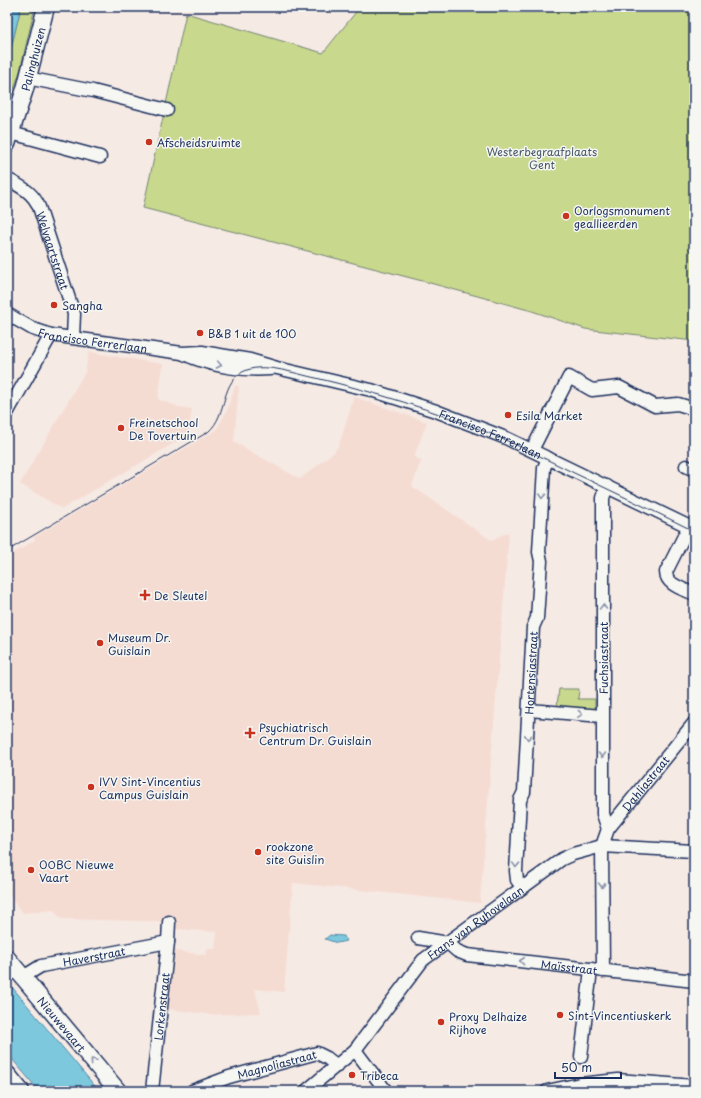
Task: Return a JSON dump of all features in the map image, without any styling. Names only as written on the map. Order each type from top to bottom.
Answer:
[{"type":"main road","name":"Palinghuizen","points":[[9,138],[46,7]]},
{"type":"main road","name":"Nieuwevaart","points":[[7,958],[118,1091]]},
{"type":"main road","points":[[7,1074],[21,1091]]},
{"type":"street","points":[[27,78],[93,91],[167,110]]},
{"type":"street","name":"Palinghuizen","points":[[9,138],[100,157]]},
{"type":"street","name":"Welvaartstraat","points":[[7,179],[29,192],[35,198],[39,207],[74,314],[73,337]]},
{"type":"street","name":"Francisco Ferrerlaan","points":[[7,314],[33,329],[51,335],[182,353],[202,352],[250,360],[403,400],[478,427],[532,450],[691,527]]},
{"type":"street","points":[[7,413],[51,335]]},
{"type":"street","points":[[532,450],[569,377],[592,390],[619,387],[655,406],[678,404],[694,409]]},
{"type":"street","name":"Hortensiastraat","points":[[522,887],[517,880],[516,871],[520,800],[524,792],[533,627],[537,618],[544,468],[548,458]]},
{"type":"street","name":"Fuchsiastraat","points":[[607,486],[603,498],[602,716],[603,814],[608,829]]},
{"type":"street","points":[[691,527],[666,572],[666,578],[669,582],[694,594]]},
{"type":"street","points":[[529,710],[602,716]]},
{"type":"street","name":"Dahliastraat","points":[[602,846],[608,829],[694,723]]},
{"type":"street","points":[[581,1057],[597,970],[602,846]]},
{"type":"street","name":"Frans van Ryhovelaan","points":[[306,1091],[355,1050],[423,960],[562,859],[573,854],[602,846],[694,851]]},
{"type":"street","name":"Lorkenstraat","points":[[152,1091],[169,922]]},
{"type":"street","points":[[418,938],[448,943]]},
{"type":"street","name":"Haverstraat","points":[[23,977],[41,966],[168,942]]},
{"type":"street","name":"Maïsstraat","points":[[448,943],[457,951],[467,955],[694,981]]},
{"type":"street","points":[[355,1050],[386,1091]]},
{"type":"street","name":"Magnoliastraat","points":[[192,1091],[229,1077],[317,1053],[327,1058],[337,1066]]},
{"type":"street","points":[[547,1091],[580,1084],[618,1080],[694,1086]]},
{"type":"shaded area","name":"Freinetschool De Tovertuin","points":[[89,352],[163,364],[158,399],[179,407],[192,409],[188,435],[62,509],[20,484],[85,372]]},
{"type":"shaded area","name":"Psychiatrisch Centrum Dr. Guislain","points":[[235,386],[239,386],[234,442],[300,479],[334,452],[339,445],[354,397],[427,422],[414,457],[421,461],[412,486],[491,540],[509,532],[480,903],[293,883],[284,992],[255,989],[261,1013],[207,1015],[168,1009],[175,951],[206,955],[207,949],[215,949],[217,932],[176,929],[175,922],[61,919],[54,910],[23,913],[7,893],[7,673],[13,660],[7,651],[7,557],[35,540],[34,537],[216,430],[226,413]]},
{"type":"green space","points":[[21,7],[35,7],[20,71],[7,111],[7,65]]},
{"type":"green space","name":"Westerbegraafplaats Gent","points":[[360,7],[694,7],[694,341],[585,329],[532,311],[430,283],[143,208],[186,13],[323,53]]},
{"type":"green space","points":[[559,689],[579,689],[578,699],[595,699],[595,709],[557,706]]},
{"type":"green space","points":[[614,1086],[665,1091],[579,1091]]},
{"type":"water","points":[[7,7],[21,7],[7,65]]},
{"type":"water","points":[[330,935],[344,936],[346,941],[337,943],[325,939]]},
{"type":"water","points":[[7,981],[99,1091],[39,1091],[7,1053]]},
{"type":"tram line","points":[[7,551],[208,432],[215,425],[232,381],[238,375],[255,368],[272,368],[338,383],[425,409],[521,447],[694,531]]},
{"type":"place","name":"Afscheidsruimte","points":[[149,142]]},
{"type":"place","name":"Oorlogsmonument geallieerden","points":[[566,216]]},
{"type":"place","name":"Sangha","points":[[54,305]]},
{"type":"place","name":"B&B 1 uit de 100","points":[[200,333]]},
{"type":"place","name":"Esila Market","points":[[508,415]]},
{"type":"place","name":"Freinetschool De Tovertuin","points":[[121,428]]},
{"type":"place","name":"De Sleutel","points":[[145,595]]},
{"type":"place","name":"Museum Dr. Guislain","points":[[100,643]]},
{"type":"place","name":"Psychiatrisch Centrum Dr. Guislain","points":[[250,733]]},
{"type":"place","name":"IVV Sint-Vincentius Campus Guislain","points":[[91,787]]},
{"type":"place","name":"rookzone site Guislin","points":[[258,852]]},
{"type":"place","name":"OOBC Nieuwe Vaart","points":[[31,870]]},
{"type":"place","name":"Sint-Vincentiuskerk","points":[[560,1015]]},
{"type":"place","name":"Proxy Delhaize Rijhove","points":[[441,1022]]},
{"type":"place","name":"Tribeca","points":[[352,1075]]}]
